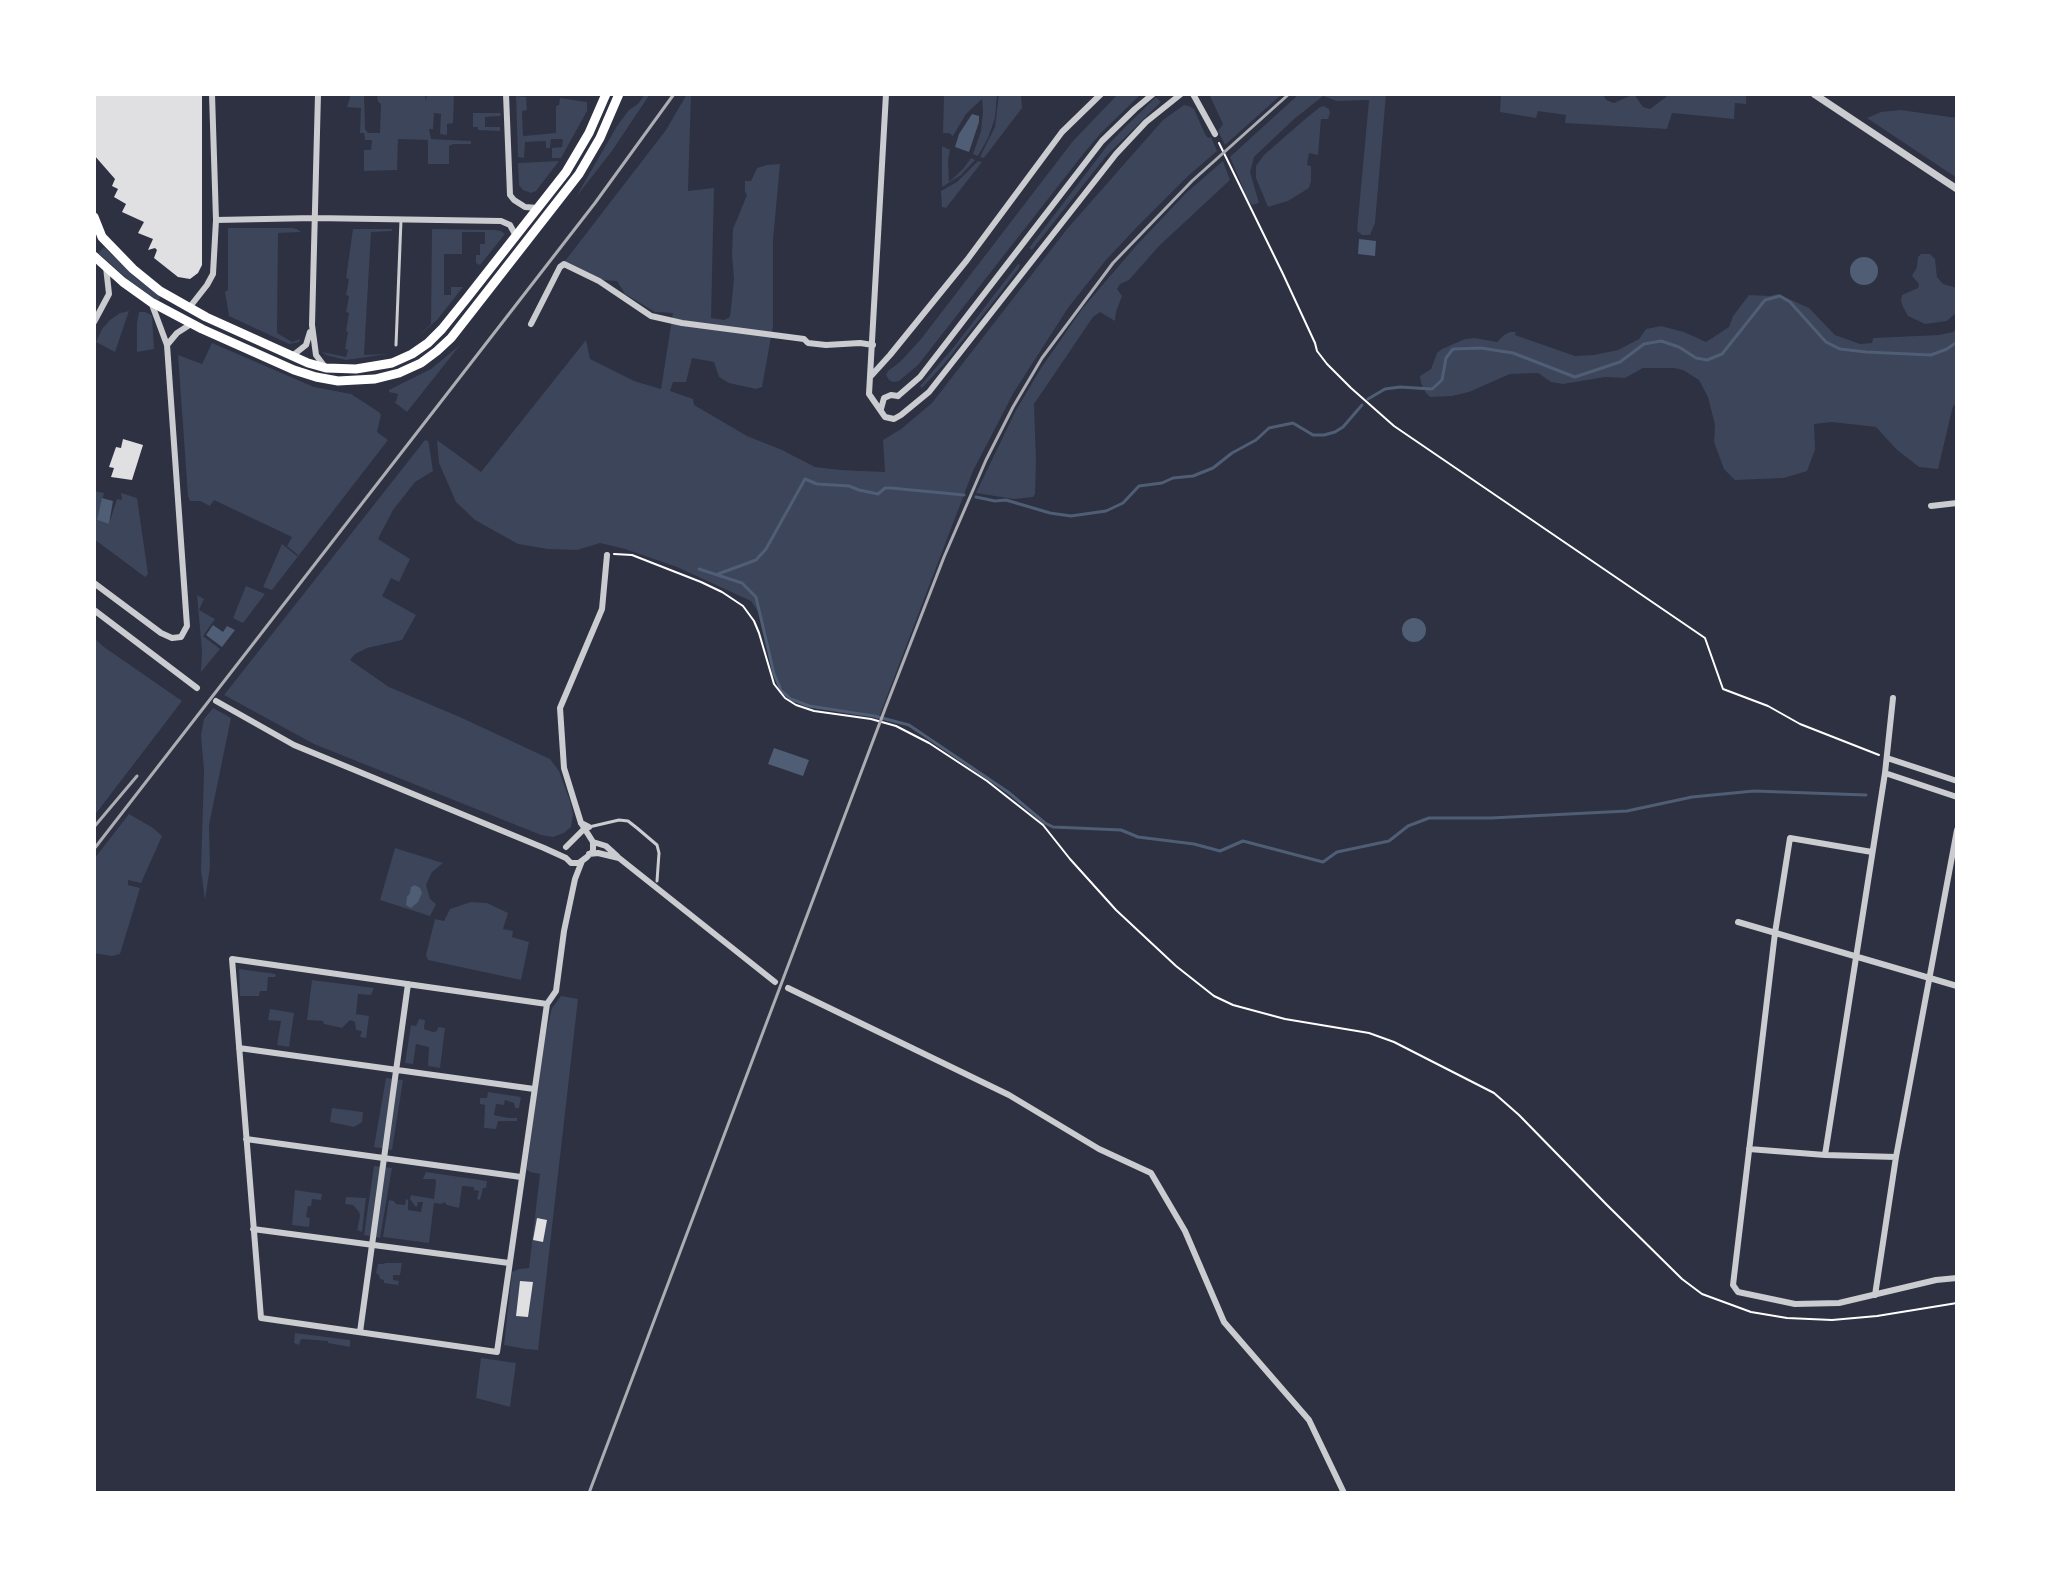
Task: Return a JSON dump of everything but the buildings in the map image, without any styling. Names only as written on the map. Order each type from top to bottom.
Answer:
[{"type":"main road","points":[[94,217],[102,237],[117,254],[160,291],[189,308],[292,356],[326,368],[356,369],[392,363],[412,354],[442,329],[516,236],[578,153],[606,94]]},
{"type":"main road","points":[[94,256],[151,302],[191,324],[294,370],[316,377],[356,381],[399,373],[421,363],[451,338],[579,174],[600,138],[619,94]]},
{"type":"street","points":[[189,308],[213,274],[216,220],[212,94]]},
{"type":"street","points":[[318,94],[312,325],[316,355],[326,368]]},
{"type":"street","points":[[506,94],[510,195],[525,207],[538,208]]},
{"type":"street","points":[[886,94],[869,394],[889,419],[898,418],[929,392],[1116,154],[1146,122],[1182,94]]},
{"type":"street","points":[[871,376],[967,260],[1062,132],[1101,94]]},
{"type":"street","points":[[881,409],[882,401],[887,396],[898,396],[920,377],[1102,141],[1153,94]]},
{"type":"street","points":[[1193,94],[1215,134]]},
{"type":"street","points":[[1814,94],[1957,189]]},
{"type":"street","points":[[216,220],[501,221],[510,225],[516,236]]},
{"type":"street","points":[[531,324],[564,264],[599,281],[651,316],[804,339],[808,343],[873,345]]},
{"type":"street","points":[[94,322],[109,294],[106,267]]},
{"type":"street","points":[[94,583],[161,633],[172,638],[181,637],[187,626],[167,345],[151,302]]},
{"type":"street","points":[[167,345],[177,333],[191,324]]},
{"type":"street","points":[[292,356],[306,345],[312,325]]},
{"type":"street","points":[[898,396],[904,403],[904,412]]},
{"type":"street","points":[[1931,506],[1957,503]]},
{"type":"street","points":[[547,1004],[232,959],[261,1318],[497,1352],[547,1004],[556,991],[575,879],[582,861],[593,851],[564,768],[560,708],[602,609],[607,555]]},
{"type":"street","points":[[94,610],[197,688]]},
{"type":"street","points":[[1825,1155],[1885,773],[1893,698]]},
{"type":"street","points":[[216,701],[294,745],[569,861],[582,861]]},
{"type":"street","points":[[1887,758],[1957,781]]},
{"type":"street","points":[[1885,773],[1957,797]]},
{"type":"street","points":[[1875,1295],[1896,1157],[1957,830]]},
{"type":"street","points":[[544,848],[566,847],[585,833]]},
{"type":"street","points":[[585,833],[653,881],[775,982]]},
{"type":"street","points":[[1872,852],[1790,838],[1775,933],[1733,1285],[1738,1292],[1795,1304],[1839,1303],[1957,1278]]},
{"type":"street","points":[[566,847],[564,853],[575,879]]},
{"type":"street","points":[[589,854],[619,858]]},
{"type":"street","points":[[1738,922],[1957,986]]},
{"type":"street","points":[[360,1332],[408,984]]},
{"type":"street","points":[[788,988],[1009,1095],[1099,1149],[1151,1173],[1185,1231],[1224,1322],[1309,1420],[1344,1493]]},
{"type":"street","points":[[239,1048],[534,1089]]},
{"type":"street","points":[[246,1139],[521,1177]]},
{"type":"street","points":[[1749,1149],[1896,1157]]},
{"type":"street","points":[[253,1229],[509,1263]]},
{"type":"lane","points":[[396,345],[401,220]]},
{"type":"lane","points":[[585,833],[619,820],[628,821],[657,845],[659,853],[653,881]]},
{"type":"path","points":[[1215,134],[1317,351],[1361,398],[1406,435],[1705,638],[1723,689],[1887,758]]},
{"type":"path","points":[[607,555],[632,555],[701,582],[743,606],[759,633],[774,684],[785,698],[796,705],[896,726],[929,743],[987,781],[1043,825],[1116,910],[1176,966],[1214,996],[1233,1005],[1285,1019],[1369,1033],[1394,1042],[1494,1093],[1682,1279],[1702,1294],[1751,1312],[1787,1318],[1832,1320],[1957,1303]]},
{"type":"shaded area","points":[[351,94],[364,94],[365,129],[368,133],[380,133],[381,104],[377,94],[422,94],[426,101],[427,94],[454,94],[453,123],[447,124],[447,135],[440,134],[441,114],[434,113],[433,129],[429,129],[431,139],[471,141],[471,144],[449,146],[449,164],[428,164],[428,140],[398,139],[397,170],[364,171],[364,150],[371,150],[372,140],[365,140],[364,133],[360,133],[361,108],[347,107]]},
{"type":"shaded area","points":[[645,94],[650,94],[576,197],[617,126]]},
{"type":"shaded area","points":[[687,94],[691,94],[688,191],[714,188],[711,318],[724,320],[730,317],[734,279],[733,229],[747,195],[745,181],[751,181],[757,168],[780,164],[773,240],[773,326],[762,387],[756,389],[729,383],[719,377],[714,362],[692,358],[686,382],[673,382],[670,391],[693,399],[694,405],[747,436],[815,467],[841,470],[885,472],[883,440],[932,403],[1067,229],[1163,120],[1184,105],[1189,106],[1194,109],[1217,151],[1188,176],[1106,260],[1068,308],[1014,392],[973,471],[879,717],[812,707],[786,693],[777,681],[759,613],[751,601],[677,567],[625,549],[600,543],[577,550],[518,544],[475,520],[456,502],[439,463],[437,440],[481,472],[586,340],[590,359],[634,381],[661,389],[673,313],[655,312],[625,294],[617,281],[603,280],[565,261],[666,130]]},
{"type":"shaded area","points":[[944,94],[997,94],[995,118],[978,156],[973,154],[981,131],[982,99],[966,114],[953,136],[943,133]]},
{"type":"shaded area","points":[[999,94],[1021,94],[1022,108],[984,158],[980,157],[995,127]]},
{"type":"shaded area","points":[[1118,94],[1141,94],[1084,153],[918,365],[899,381],[889,380],[886,375],[888,371],[921,339],[1073,141]]},
{"type":"shaded area","points":[[1209,94],[1282,94],[1225,145],[1218,131],[1223,124]]},
{"type":"shaded area","points":[[1299,94],[1386,94],[1375,223],[1370,235],[1357,231],[1369,100],[1337,101],[1323,96],[1293,120],[1254,157],[1250,172],[1259,203],[1252,205],[1248,200],[1230,157]]},
{"type":"shaded area","points":[[1501,94],[1603,94],[1606,100],[1614,103],[1634,94],[1643,107],[1650,109],[1670,94],[1746,94],[1746,104],[1735,103],[1734,119],[1672,113],[1667,129],[1565,123],[1566,115],[1538,111],[1536,118],[1500,112]]},
{"type":"shaded area","points":[[516,96],[526,97],[527,110],[522,111],[523,136],[556,133],[556,106],[560,98],[587,102],[587,111],[561,158],[552,158],[552,148],[562,147],[563,139],[551,139],[550,148],[546,148],[546,141],[525,142],[524,158],[518,157]]},
{"type":"shaded area","points":[[1156,97],[1161,102],[1107,155],[1032,250],[1029,248],[1107,146]]},
{"type":"shaded area","points":[[1324,106],[1330,113],[1328,119],[1321,119],[1318,155],[1309,153],[1309,188],[1288,201],[1268,207],[1256,178],[1256,166],[1264,155]]},
{"type":"shaded area","points":[[1901,110],[1957,118],[1957,178],[1867,118],[1881,112]]},
{"type":"shaded area","points":[[473,113],[501,113],[500,116],[485,117],[485,127],[500,127],[500,131],[473,127]]},
{"type":"shaded area","points":[[972,114],[979,116],[979,122],[969,152],[955,147]]},
{"type":"shaded area","points":[[942,146],[950,150],[949,182],[971,158],[975,160],[961,175],[942,187]]},
{"type":"shaded area","points":[[559,161],[536,191],[531,193],[519,185],[518,163]]},
{"type":"shaded area","points":[[978,161],[982,162],[946,208],[942,207],[941,191],[957,182]]},
{"type":"shaded area","points":[[1223,161],[1230,180],[1159,246],[1129,280],[1120,284],[1117,289],[1122,296],[1115,321],[1100,312],[1093,317],[1034,404],[1036,462],[1033,497],[1014,499],[976,493],[1015,412],[1082,309],[1186,193]]},
{"type":"shaded area","points":[[228,228],[292,228],[301,232],[278,233],[277,333],[292,342],[300,339],[299,342],[289,344],[229,316],[225,292],[228,290]]},
{"type":"shaded area","points":[[353,229],[392,229],[371,232],[364,355],[387,354],[346,360],[322,352],[346,357],[348,350],[345,349],[349,279],[346,278]]},
{"type":"shaded area","points":[[432,229],[494,230],[505,234],[480,265],[476,263],[476,255],[480,255],[480,244],[485,244],[485,232],[462,232],[462,254],[444,254],[444,295],[451,295],[451,287],[463,287],[437,320],[416,338],[431,324]]},
{"type":"shaded area","points":[[1359,239],[1376,241],[1375,256],[1358,254]]},
{"type":"shaded area","points":[[104,247],[161,297],[158,301],[98,253]]},
{"type":"shaded area","points":[[1921,254],[1930,254],[1935,259],[1937,277],[1943,284],[1957,288],[1957,312],[1947,321],[1925,324],[1908,316],[1903,307],[1902,295],[1918,288],[1919,284],[1912,276]]},
{"type":"shaded area","points":[[1864,257],[1874,261],[1878,271],[1874,281],[1864,285],[1854,281],[1850,271],[1854,261]]},
{"type":"shaded area","points":[[1018,264],[1019,268],[998,296],[922,388],[920,386]]},
{"type":"shaded area","points":[[1778,294],[1809,308],[1835,335],[1860,344],[1872,343],[1873,338],[1939,335],[1953,332],[1957,327],[1957,404],[1953,406],[1938,469],[1919,467],[1896,449],[1876,427],[1832,422],[1814,424],[1815,450],[1807,471],[1784,478],[1735,480],[1724,469],[1714,442],[1715,425],[1708,397],[1699,380],[1674,368],[1643,368],[1625,378],[1605,377],[1563,384],[1551,382],[1538,373],[1510,374],[1452,396],[1430,397],[1421,383],[1420,376],[1431,369],[1437,353],[1465,339],[1497,342],[1504,335],[1516,332],[1515,335],[1575,356],[1618,350],[1639,339],[1646,329],[1661,326],[1706,342],[1729,327],[1733,316],[1749,295]]},
{"type":"shaded area","points":[[129,311],[115,352],[96,342],[110,320]]},
{"type":"shaded area","points":[[139,312],[152,317],[154,349],[137,352],[137,323]]},
{"type":"shaded area","points":[[212,343],[314,387],[351,394],[379,412],[377,432],[388,440],[272,590],[263,587],[282,544],[298,555],[287,546],[292,537],[214,500],[210,506],[200,501],[190,501],[188,496],[178,355],[202,364]]},
{"type":"shaded area","points":[[460,345],[407,412],[393,401],[396,402],[398,394],[389,390],[431,369]]},
{"type":"shaded area","points":[[425,440],[428,441],[433,471],[415,482],[393,510],[378,539],[410,559],[399,582],[391,578],[382,596],[416,615],[402,640],[367,648],[350,660],[389,687],[550,759],[559,771],[573,814],[571,827],[553,837],[541,835],[314,744],[224,695]]},
{"type":"shaded area","points":[[94,491],[104,493],[97,520],[109,524],[117,499],[122,500],[121,493],[137,498],[148,574],[145,577],[94,539]]},
{"type":"shaded area","points":[[102,498],[113,501],[109,524],[97,520]]},
{"type":"shaded area","points":[[246,586],[265,594],[243,623],[233,618]]},
{"type":"shaded area","points":[[197,595],[204,599],[199,610],[215,619],[203,636],[220,649],[201,672],[202,650]]},
{"type":"shaded area","points":[[1414,618],[1423,621],[1426,630],[1423,639],[1414,642],[1405,639],[1402,630],[1405,621]]},
{"type":"shaded area","points":[[213,625],[223,632],[227,626],[235,630],[222,647],[206,635]]},
{"type":"shaded area","points":[[94,638],[182,701],[94,816]]},
{"type":"shaded area","points":[[213,708],[231,718],[209,825],[210,867],[205,900],[201,870],[204,771],[201,735],[204,719]]},
{"type":"shaded area","points":[[774,748],[809,760],[803,776],[768,764]]},
{"type":"shaded area","points":[[129,814],[162,836],[141,883],[128,880],[128,885],[140,888],[120,954],[94,953],[94,859]]},
{"type":"shaded area","points":[[395,848],[443,863],[432,872],[426,885],[430,899],[436,904],[430,916],[380,900]]},
{"type":"shaded area","points":[[415,885],[422,893],[411,908],[406,905],[407,897]]},
{"type":"shaded area","points":[[471,902],[487,903],[508,913],[503,929],[513,931],[512,937],[529,942],[521,980],[428,960],[426,955],[435,919],[444,921],[450,909]]},
{"type":"shaded area","points":[[239,969],[276,974],[275,977],[268,977],[267,991],[260,991],[259,996],[240,996]]},
{"type":"shaded area","points":[[312,980],[374,988],[371,995],[358,994],[356,1014],[369,1016],[366,1038],[360,1037],[362,1031],[356,1030],[355,1022],[350,1020],[342,1028],[324,1024],[323,1021],[307,1020]]},
{"type":"shaded area","points":[[561,996],[578,999],[538,1350],[504,1345],[512,1272],[529,1268],[540,1174],[530,1172],[527,1167],[543,1044],[552,1008]]},
{"type":"shaded area","points":[[270,1009],[294,1013],[289,1047],[277,1045],[281,1021],[268,1020]]},
{"type":"shaded area","points":[[419,1019],[425,1020],[424,1029],[433,1032],[438,1027],[445,1028],[440,1068],[428,1066],[429,1047],[416,1044],[413,1064],[405,1063],[411,1025],[416,1026]]},
{"type":"shaded area","points":[[386,1078],[403,1080],[392,1150],[374,1147]]},
{"type":"shaded area","points":[[488,1092],[521,1097],[519,1108],[505,1100],[504,1105],[496,1104],[494,1115],[517,1118],[517,1121],[498,1121],[496,1129],[484,1128],[485,1105],[480,1104],[480,1098],[487,1098]]},
{"type":"shaded area","points":[[332,1108],[363,1112],[362,1122],[354,1127],[330,1122]]},
{"type":"shaded area","points":[[374,1166],[392,1168],[380,1238],[364,1235]]},
{"type":"shaded area","points":[[426,1172],[487,1181],[486,1188],[483,1188],[480,1200],[477,1199],[479,1191],[474,1187],[462,1186],[459,1208],[444,1202],[434,1203],[429,1243],[383,1237],[389,1200],[405,1205],[406,1199],[408,1210],[421,1212],[423,1202],[415,1206],[411,1195],[434,1199],[436,1182],[435,1179],[423,1179]]},
{"type":"shaded area","points":[[295,1190],[322,1194],[321,1200],[312,1199],[311,1206],[308,1206],[306,1217],[310,1218],[309,1227],[292,1225]]},
{"type":"shaded area","points":[[346,1197],[366,1198],[362,1232],[357,1230],[359,1212],[353,1205],[345,1204]]},
{"type":"shaded area","points":[[402,1263],[400,1275],[393,1275],[393,1280],[399,1281],[398,1285],[384,1283],[376,1273],[378,1264]]},
{"type":"shaded area","points":[[295,1333],[350,1340],[350,1347],[301,1339],[299,1345],[294,1343]]},
{"type":"shaded area","points":[[481,1358],[516,1363],[510,1407],[476,1398]]},
{"type":"waterway","points":[[1368,399],[1385,389],[1432,389],[1442,380],[1446,358],[1453,349],[1481,348],[1513,353],[1575,377],[1620,362],[1644,344],[1661,341],[1707,360],[1722,354],[1765,300],[1780,296],[1790,302],[1826,342],[1840,349],[1931,355],[1957,342]]},
{"type":"waterway","points":[[976,497],[1006,500],[1071,516],[1106,511],[1123,503],[1139,486],[1193,476],[1213,468],[1269,428],[1293,423],[1313,435],[1335,432],[1362,405]]},
{"type":"waterway","points":[[718,574],[756,560],[766,549],[805,479],[817,484],[849,486],[878,494],[885,488],[891,488],[964,495]]},
{"type":"waterway","points":[[699,569],[742,583],[756,597],[774,674],[781,690],[791,699],[809,706],[909,725],[1008,792],[1053,827],[1121,830],[1138,837],[1194,844],[1220,851],[1243,841],[1323,862],[1337,852],[1389,841],[1408,826],[1429,818],[1627,811],[1692,797],[1754,791],[1866,795]]},
{"type":"railway","points":[[94,849],[595,203],[674,94]]},
{"type":"railway","points":[[589,1493],[885,709],[944,557],[986,460],[1042,358],[1113,263],[1192,181],[1289,94]]},
{"type":"railway","points":[[94,827],[137,776]]}]
